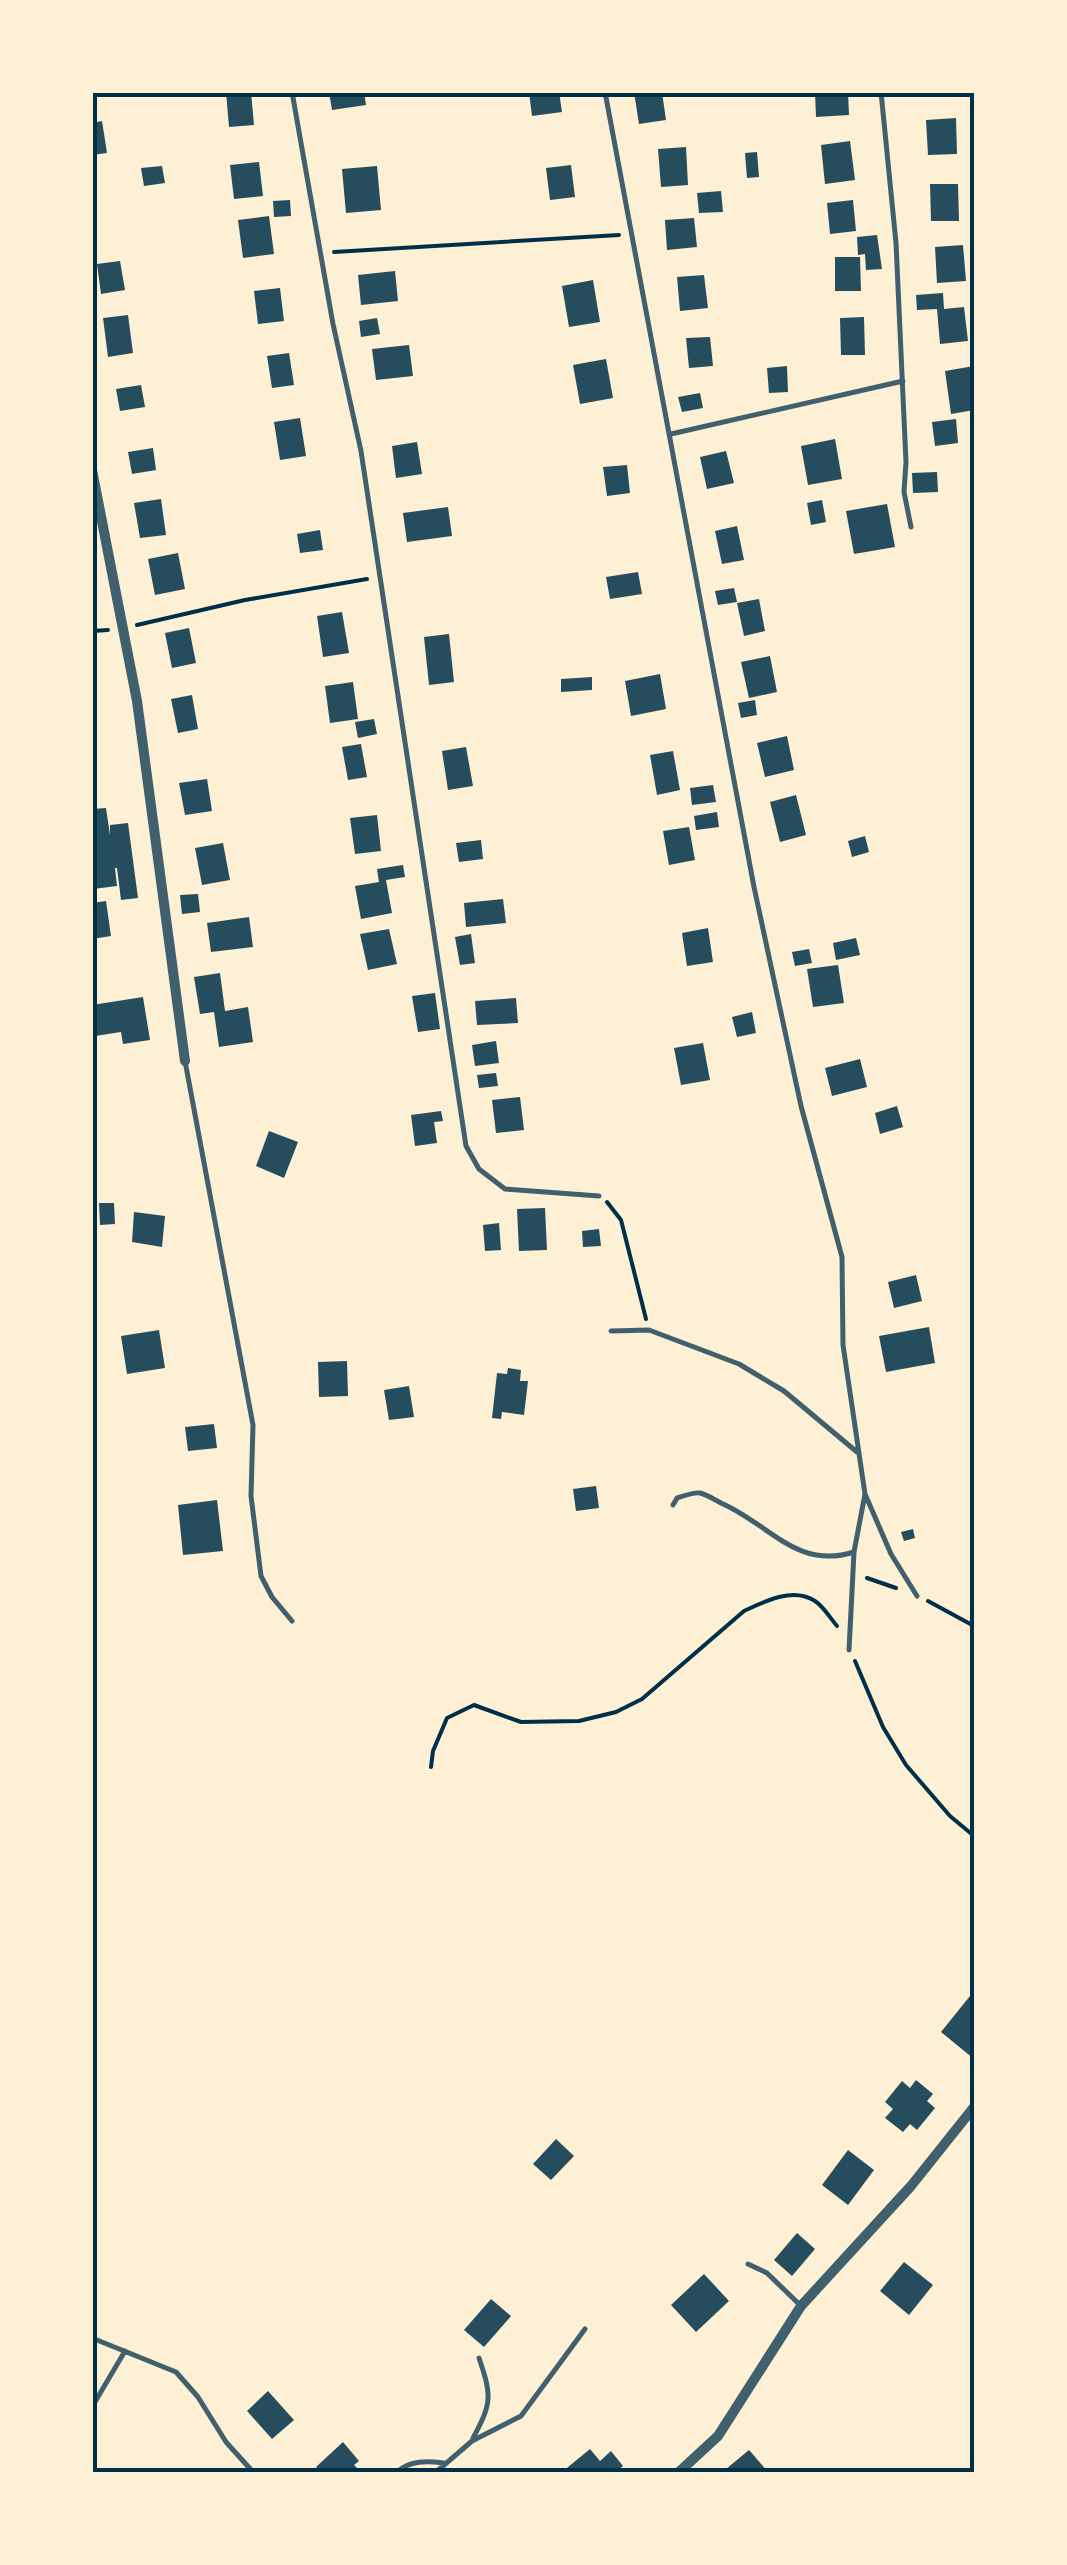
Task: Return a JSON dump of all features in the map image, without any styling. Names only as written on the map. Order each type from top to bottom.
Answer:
[{"type":"street","points":[[92,470],[139,720],[185,1061]]},
{"type":"street","points":[[679,2472],[718,2436],[802,2306],[911,2186],[974,2107]]},
{"type":"lane","points":[[292,92],[361,451],[466,1146],[479,1169],[504,1189],[600,1196]]},
{"type":"lane","points":[[605,92],[754,888],[801,1106],[842,1257],[843,1345],[865,1494],[891,1554],[916,1596]]},
{"type":"lane","points":[[882,92],[896,242],[904,492],[910,527]]},
{"type":"lane","points":[[670,434],[903,381]]},
{"type":"lane","points":[[185,1061],[253,1426],[251,1496],[261,1576],[292,1621]]},
{"type":"lane","points":[[610,1331],[649,1330],[739,1364],[784,1392],[857,1452]]},
{"type":"lane","points":[[673,1505],[677,1498],[700,1493],[740,1511],[794,1548],[818,1558],[854,1552]]},
{"type":"lane","points":[[850,1650],[854,1552],[865,1494]]},
{"type":"lane","points":[[748,2264],[767,2274],[802,2306]]},
{"type":"lane","points":[[436,2472],[472,2441],[521,2416],[585,2329]]},
{"type":"lane","points":[[92,2338],[176,2372],[198,2397],[226,2442],[253,2472]]},
{"type":"lane","points":[[92,2407],[125,2351]]},
{"type":"lane","points":[[472,2441],[488,2410],[490,2390],[479,2358]]},
{"type":"lane","points":[[397,2472],[403,2466],[424,2460],[444,2463]]},
{"type":"path","points":[[320,252],[632,234]]},
{"type":"path","points":[[92,631],[380,578]]},
{"type":"path","points":[[600,1196],[622,1220],[649,1330]]},
{"type":"path","points":[[431,1767],[433,1751],[447,1718],[474,1706],[522,1722],[580,1720],[616,1712],[642,1700],[744,1611],[788,1594],[814,1600],[837,1626],[883,1727],[906,1765],[950,1816],[974,1836]]},
{"type":"building","points":[[226,92],[251,92],[254,125],[229,127]]},
{"type":"building","points":[[329,92],[364,92],[366,105],[332,110]]},
{"type":"building","points":[[529,92],[559,92],[562,112],[532,116]]},
{"type":"building","points":[[634,92],[662,92],[666,120],[639,124]]},
{"type":"building","points":[[815,92],[848,92],[849,115],[816,117]]},
{"type":"building","points":[[956,118],[957,154],[928,155],[926,120]]},
{"type":"building","points":[[102,121],[107,153],[92,155],[92,123]]},
{"type":"building","points":[[850,141],[855,180],[825,184],[821,145]]},
{"type":"building","points":[[686,147],[688,185],[661,187],[658,149]]},
{"type":"building","points":[[757,152],[759,177],[747,178],[745,153]]},
{"type":"building","points":[[259,162],[263,196],[234,199],[230,165]]},
{"type":"building","points":[[571,165],[575,197],[550,200],[546,168]]},
{"type":"building","points":[[162,166],[165,183],[144,186],[141,168]]},
{"type":"building","points":[[377,166],[381,210],[346,213],[342,169]]},
{"type":"building","points":[[930,184],[958,184],[959,221],[931,221]]},
{"type":"building","points":[[721,191],[723,212],[699,213],[697,193]]},
{"type":"building","points":[[290,200],[291,216],[274,217],[273,201]]},
{"type":"building","points":[[853,200],[856,231],[830,234],[827,203]]},
{"type":"building","points":[[269,216],[274,254],[243,258],[238,220]]},
{"type":"building","points":[[694,218],[697,247],[667,250],[665,220]]},
{"type":"building","points":[[877,235],[882,269],[866,270],[865,254],[858,255],[857,237]]},
{"type":"building","points":[[963,245],[966,281],[937,283],[935,247]]},
{"type":"building","points":[[835,257],[860,257],[861,291],[835,291]]},
{"type":"building","points":[[120,261],[125,290],[101,294],[97,264]]},
{"type":"building","points":[[395,271],[398,301],[361,305],[358,275]]},
{"type":"building","points":[[704,275],[708,308],[680,311],[677,277]]},
{"type":"building","points":[[593,280],[600,322],[569,327],[562,286]]},
{"type":"building","points":[[280,288],[284,321],[258,324],[254,291]]},
{"type":"building","points":[[943,293],[944,309],[964,307],[968,341],[940,344],[937,309],[917,310],[916,295]]},
{"type":"building","points":[[128,315],[133,353],[108,357],[103,318]]},
{"type":"building","points":[[864,317],[865,355],[841,355],[840,318]]},
{"type":"building","points":[[377,318],[380,334],[361,337],[359,321]]},
{"type":"building","points":[[710,337],[713,366],[689,368],[686,338]]},
{"type":"building","points":[[409,345],[413,376],[376,380],[372,349]]},
{"type":"building","points":[[289,353],[294,385],[272,388],[267,356]]},
{"type":"building","points":[[606,359],[613,398],[580,404],[573,365]]},
{"type":"building","points":[[787,366],[788,392],[769,393],[767,368]]},
{"type":"building","points":[[974,366],[974,410],[951,414],[945,371]]},
{"type":"building","points":[[141,385],[145,407],[120,411],[116,389]]},
{"type":"building","points":[[700,393],[703,408],[682,412],[678,397]]},
{"type":"building","points":[[300,418],[306,456],[280,460],[274,422]]},
{"type":"building","points":[[956,419],[958,443],[935,446],[932,422]]},
{"type":"building","points":[[835,439],[842,479],[808,485],[801,446]]},
{"type":"building","points":[[417,442],[422,474],[396,478],[392,446]]},
{"type":"building","points":[[153,448],[156,470],[132,474],[128,452]]},
{"type":"building","points":[[726,451],[734,483],[707,489],[700,457]]},
{"type":"building","points":[[627,465],[630,493],[607,496],[603,467]]},
{"type":"building","points":[[937,472],[938,492],[913,493],[912,473]]},
{"type":"building","points":[[161,499],[166,535],[140,538],[134,503]]},
{"type":"building","points":[[822,500],[826,522],[811,525],[807,503]]},
{"type":"building","points":[[887,504],[895,547],[854,554],[846,511]]},
{"type":"building","points":[[448,507],[452,536],[407,542],[403,513]]},
{"type":"building","points":[[737,526],[744,560],[722,564],[715,531]]},
{"type":"building","points":[[320,530],[323,550],[300,553],[297,534]]},
{"type":"building","points":[[178,553],[185,589],[155,595],[148,559]]},
{"type":"building","points":[[638,572],[642,594],[610,599],[606,577]]},
{"type":"building","points":[[734,588],[737,602],[718,605],[715,591]]},
{"type":"building","points":[[759,599],[765,631],[744,636],[737,603]]},
{"type":"building","points":[[342,612],[349,653],[323,657],[317,616]]},
{"type":"building","points":[[189,628],[196,663],[172,668],[165,633]]},
{"type":"building","points":[[449,634],[454,682],[429,685],[424,637]]},
{"type":"building","points":[[770,656],[777,692],[749,698],[741,662]]},
{"type":"building","points":[[660,674],[666,709],[631,716],[625,681]]},
{"type":"building","points":[[592,677],[592,690],[561,692],[561,679]]},
{"type":"building","points":[[353,682],[358,719],[330,723],[325,686]]},
{"type":"building","points":[[192,695],[198,729],[178,733],[171,699]]},
{"type":"building","points":[[755,700],[757,715],[741,718],[738,703]]},
{"type":"building","points":[[374,719],[377,734],[358,738],[355,722]]},
{"type":"building","points":[[787,736],[794,770],[765,777],[757,743]]},
{"type":"building","points":[[361,744],[367,777],[348,780],[342,747]]},
{"type":"building","points":[[466,747],[473,786],[448,790],[442,751]]},
{"type":"building","points":[[673,751],[680,790],[657,795],[650,755]]},
{"type":"building","points":[[207,779],[212,811],[185,815],[179,783]]},
{"type":"building","points":[[713,785],[716,802],[692,805],[690,788]]},
{"type":"building","points":[[796,795],[806,835],[780,842],[770,802]]},
{"type":"building","points":[[106,808],[110,835],[110,825],[128,823],[138,898],[121,900],[117,868],[117,886],[93,889],[92,809]]},
{"type":"building","points":[[717,812],[719,827],[696,830],[694,816]]},
{"type":"building","points":[[377,815],[381,851],[355,854],[350,818]]},
{"type":"building","points":[[689,827],[695,860],[669,865],[663,831]]},
{"type":"building","points":[[865,836],[869,852],[852,857],[848,841]]},
{"type":"building","points":[[481,840],[483,859],[459,862],[456,843]]},
{"type":"building","points":[[223,843],[230,880],[202,885],[195,848]]},
{"type":"building","points":[[403,865],[405,877],[386,880],[392,913],[361,919],[355,886],[379,882],[377,869]]},
{"type":"building","points":[[198,894],[200,912],[182,914],[180,895]]},
{"type":"building","points":[[503,899],[506,923],[466,927],[464,903]]},
{"type":"building","points":[[106,901],[111,936],[92,939],[92,903]]},
{"type":"building","points":[[249,917],[253,947],[211,952],[207,923]]},
{"type":"building","points":[[708,928],[713,962],[687,966],[682,933]]},
{"type":"building","points":[[389,929],[397,964],[368,970],[360,934]]},
{"type":"building","points":[[471,934],[475,963],[460,965],[455,937]]},
{"type":"building","points":[[856,938],[860,955],[836,960],[833,943]]},
{"type":"building","points":[[809,949],[812,963],[795,966],[792,952]]},
{"type":"building","points":[[838,965],[844,1003],[813,1007],[807,969]]},
{"type":"building","points":[[220,973],[225,1011],[248,1007],[253,1042],[219,1047],[214,1012],[200,1014],[194,977]]},
{"type":"building","points":[[435,993],[440,1029],[418,1032],[412,996]]},
{"type":"building","points":[[143,997],[150,1040],[123,1044],[121,1032],[95,1036],[92,1005]]},
{"type":"building","points":[[516,998],[518,1023],[477,1025],[475,1001]]},
{"type":"building","points":[[752,1012],[756,1033],[737,1037],[732,1017]]},
{"type":"building","points":[[496,1041],[499,1063],[475,1066],[472,1045]]},
{"type":"building","points":[[703,1043],[710,1080],[681,1085],[674,1048]]},
{"type":"building","points":[[860,1059],[867,1087],[832,1096],[825,1068]]},
{"type":"building","points":[[496,1073],[498,1086],[479,1088],[477,1075]]},
{"type":"building","points":[[520,1097],[524,1130],[496,1133],[492,1100]]},
{"type":"building","points":[[897,1106],[903,1127],[880,1134],[875,1113]]},
{"type":"building","points":[[441,1111],[443,1121],[434,1122],[437,1143],[415,1146],[411,1115]]},
{"type":"building","points":[[269,1131],[298,1142],[284,1178],[256,1166]]},
{"type":"building","points":[[99,1203],[114,1203],[115,1224],[100,1225]]},
{"type":"building","points":[[545,1208],[547,1250],[519,1251],[517,1209]]},
{"type":"building","points":[[134,1212],[165,1216],[162,1247],[132,1242]]},
{"type":"building","points":[[499,1223],[501,1250],[485,1251],[483,1225]]},
{"type":"building","points":[[599,1229],[601,1246],[583,1247],[582,1231]]},
{"type":"building","points":[[916,1275],[922,1301],[894,1308],[888,1282]]},
{"type":"building","points":[[929,1327],[935,1363],[886,1372],[879,1336]]},
{"type":"building","points":[[159,1330],[165,1368],[127,1374],[121,1336]]},
{"type":"building","points":[[347,1361],[348,1396],[319,1397],[318,1362]]},
{"type":"building","points":[[508,1368],[521,1370],[520,1381],[528,1381],[524,1415],[502,1412],[501,1419],[492,1418],[497,1373],[507,1374]]},
{"type":"building","points":[[409,1386],[414,1417],[389,1420],[384,1390]]},
{"type":"building","points":[[214,1424],[217,1448],[188,1451],[185,1427]]},
{"type":"building","points":[[596,1486],[599,1508],[576,1511],[573,1489]]},
{"type":"building","points":[[217,1500],[223,1551],[183,1555],[178,1505]]},
{"type":"building","points":[[913,1529],[915,1538],[904,1541],[901,1532]]},
{"type":"building","points":[[974,1991],[974,2059],[941,2032]]},
{"type":"building","points":[[916,2080],[933,2094],[927,2101],[935,2108],[917,2130],[910,2124],[903,2132],[885,2118],[893,2109],[885,2102],[902,2081],[910,2088]]},
{"type":"building","points":[[556,2139],[574,2156],[551,2180],[533,2164]]},
{"type":"building","points":[[848,2150],[874,2170],[848,2205],[822,2185]]},
{"type":"building","points":[[797,2233],[815,2249],[792,2276],[774,2260]]},
{"type":"building","points":[[904,2262],[933,2285],[909,2315],[880,2291]]},
{"type":"building","points":[[704,2274],[729,2301],[696,2332],[671,2305]]},
{"type":"building","points":[[491,2299],[511,2316],[484,2347],[464,2330]]},
{"type":"building","points":[[268,2391],[294,2420],[272,2439],[247,2411]]},
{"type":"building","points":[[343,2442],[359,2461],[354,2465],[361,2472],[321,2472],[316,2467]]},
{"type":"building","points":[[590,2449],[600,2461],[611,2451],[623,2466],[616,2472],[562,2472]]},
{"type":"building","points":[[749,2450],[768,2472],[726,2469]]}]
